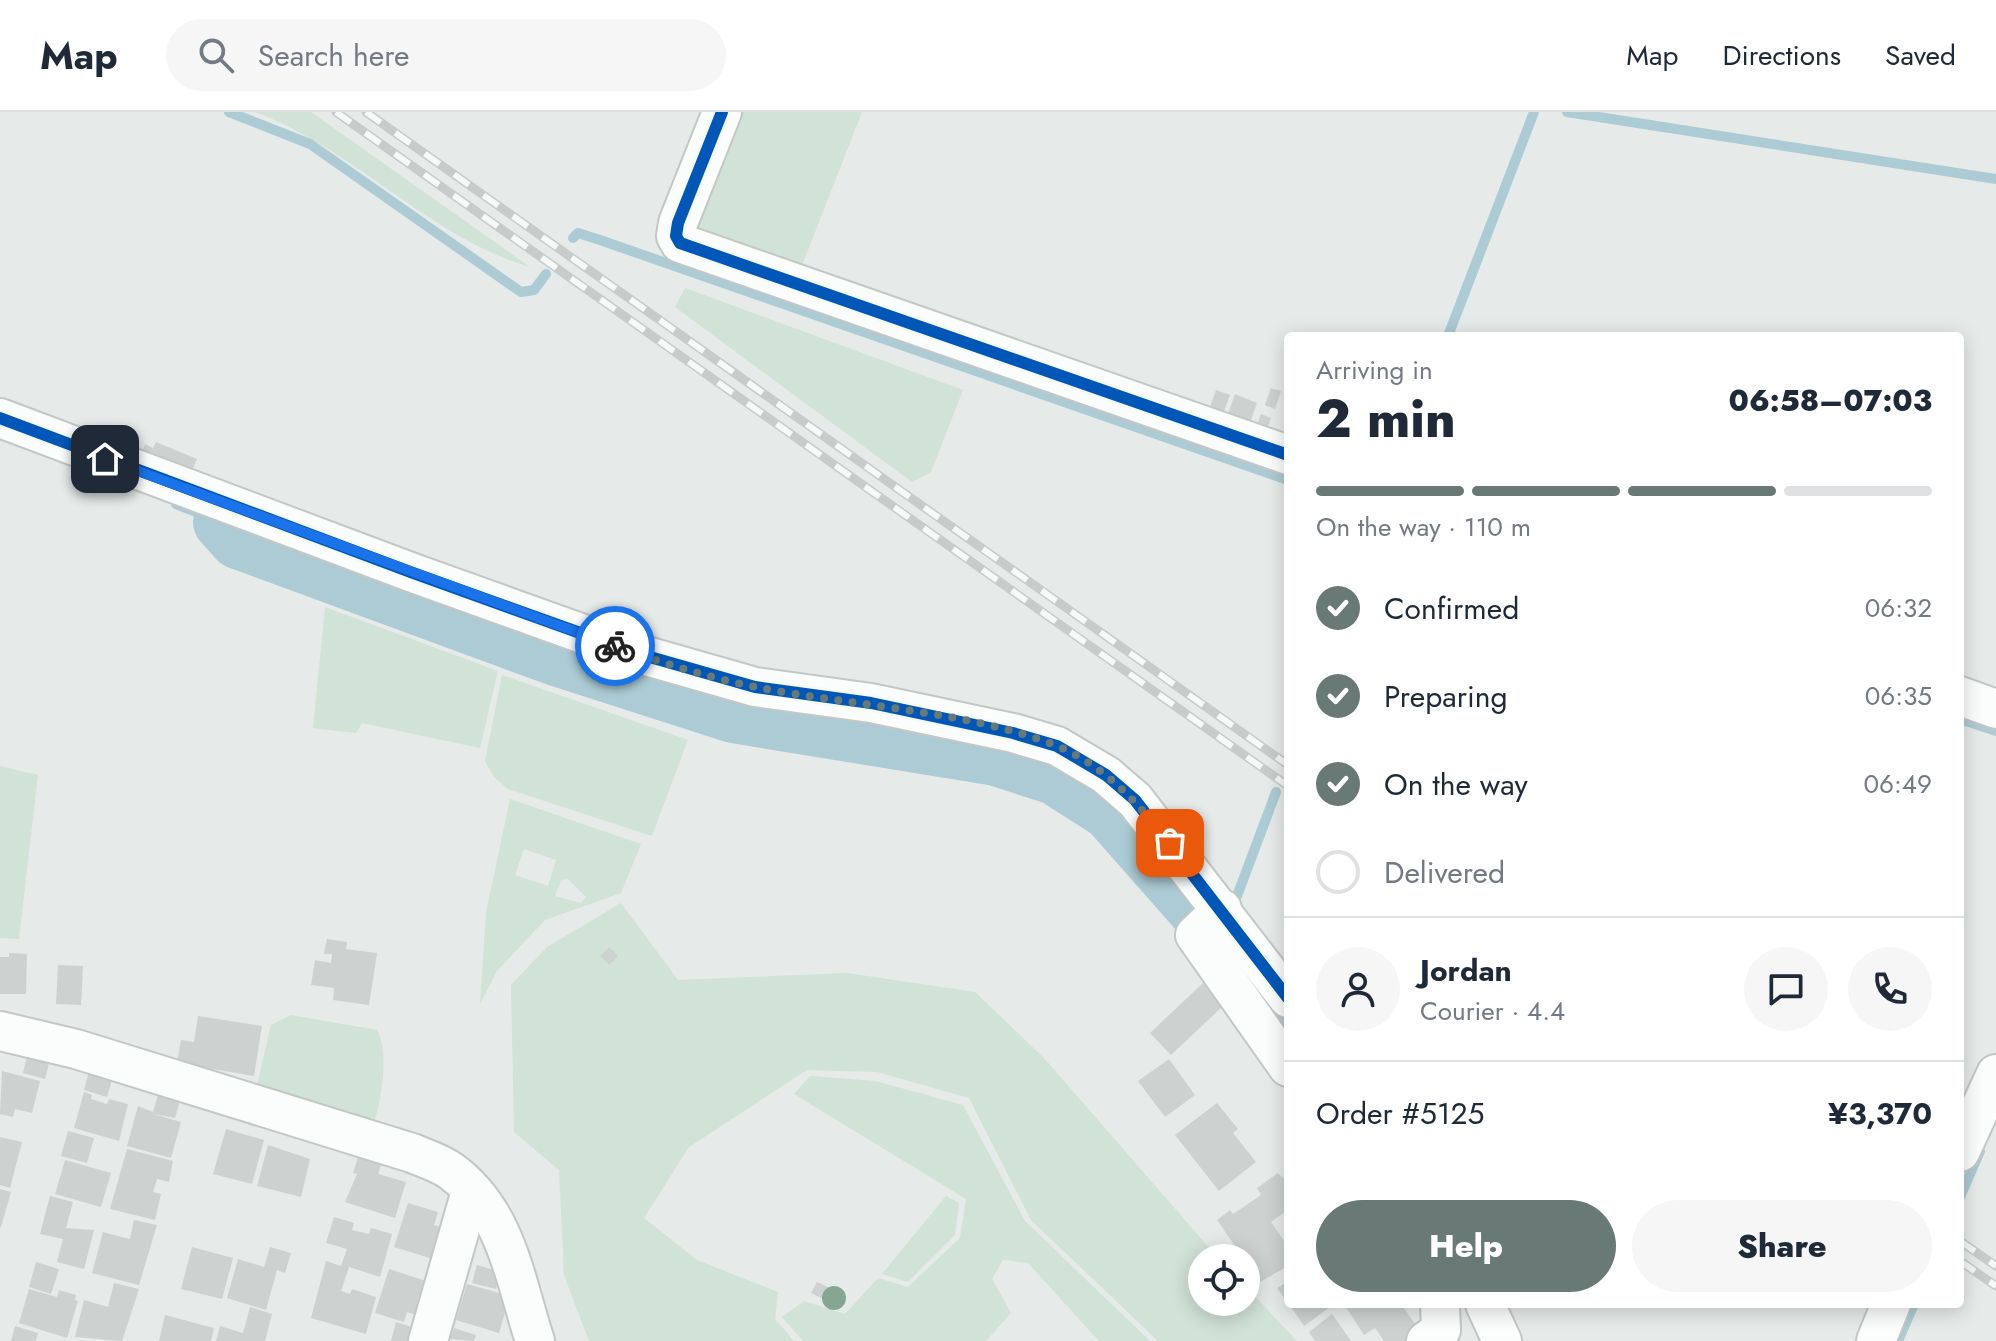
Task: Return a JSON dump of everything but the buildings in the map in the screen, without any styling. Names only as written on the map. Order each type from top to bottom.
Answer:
[{"type":"street","points":[[722,112],[678,223],[676,236],[680,243],[1284,454]]},
{"type":"street","points":[[0,418],[314,537],[636,653],[755,687],[871,703],[1013,733],[1057,746],[1106,775],[1135,800],[1211,918],[1284,994]]},
{"type":"street","points":[[1964,697],[1996,709]]},
{"type":"street","points":[[1211,918],[1195,935],[1284,1061]]},
{"type":"street","points":[[0,1031],[76,1049],[412,1153],[451,1170],[490,1213],[514,1262],[535,1341]]},
{"type":"street","points":[[1964,1143],[1996,1074]]},
{"type":"street","points":[[428,1341],[471,1191]]},
{"type":"street","points":[[1426,1341],[1441,1330],[1440,1308]]},
{"type":"street","points":[[1487,1308],[1502,1341]]},
{"type":"street","points":[[1876,1341],[1889,1308]]},
{"type":"green space","points":[[255,112],[311,112],[530,267],[494,254],[459,236],[326,147]]},
{"type":"green space","points":[[733,112],[862,112],[801,268],[692,234]]},
{"type":"green space","points":[[685,288],[963,390],[931,472],[912,482],[675,307]]},
{"type":"green space","points":[[325,607],[498,671],[480,748],[362,723],[356,733],[313,728]]},
{"type":"green space","points":[[502,675],[688,740],[652,836],[508,789],[494,777],[485,761]]},
{"type":"green space","points":[[0,766],[38,775],[19,939],[0,938]]},
{"type":"green space","points":[[510,799],[641,844],[621,893],[545,920],[497,971],[480,1004],[486,913]],"holes":[[[524,849],[556,860],[548,886],[515,875]],[[568,879],[586,897],[581,903],[555,896],[561,880]]]},
{"type":"green space","points":[[621,903],[678,980],[847,973],[975,992],[1044,1058],[1206,1244],[1188,1244],[1188,1316],[1260,1316],[1260,1302],[1297,1341],[1158,1341],[1031,1220],[969,1098],[877,1072],[807,1070],[689,1147],[644,1218],[697,1260],[778,1292],[775,1319],[794,1341],[589,1341],[564,1275],[559,1170],[514,1132],[511,985],[547,947]]},
{"type":"green space","points":[[291,1015],[377,1030],[384,1065],[372,1128],[256,1090],[271,1025]]},
{"type":"green space","points":[[810,1076],[875,1081],[963,1105],[1025,1221],[1150,1341],[1099,1341],[1028,1263],[1003,1260],[992,1279],[1011,1313],[986,1341],[803,1341],[782,1317],[804,1301],[845,1314],[878,1278],[908,1287],[960,1238],[966,1199],[794,1094]]},
{"type":"green space","points":[[946,1196],[959,1203],[955,1235],[908,1282],[882,1274]]},
{"type":"waterway","points":[[229,112],[310,144],[521,292],[534,290],[546,274]]},
{"type":"waterway","points":[[1450,332],[1534,112]]},
{"type":"waterway","points":[[1567,112],[1996,179]]},
{"type":"waterway","points":[[573,238],[578,233],[600,240],[1284,479]]},
{"type":"waterway","points":[[176,504],[222,522]]},
{"type":"waterway","points":[[222,522],[238,540],[559,658],[733,714],[996,757],[1055,776],[1110,811],[1198,911]]},
{"type":"waterway","points":[[1964,720],[1996,731]]},
{"type":"waterway","points":[[1237,896],[1276,792]]},
{"type":"waterway","points":[[1268,1001],[1284,1023]]},
{"type":"waterway","points":[[1964,1188],[1980,1151]]},
{"type":"waterway","points":[[1898,1341],[1912,1308]]},
{"type":"railway","points":[[336,112],[1284,783]]},
{"type":"railway","points":[[366,112],[1284,762]]},
{"type":"railway","points":[[1964,1244],[1996,1266]]},
{"type":"railway","points":[[1964,1264],[1996,1286]]},
{"type":"cycle path","points":[[722,112],[678,223],[676,236],[680,243],[1284,454]]},
{"type":"cycle path","points":[[0,418],[636,653],[755,687],[871,703],[1013,733],[1057,746],[1106,775],[1135,800],[1284,993]]},
{"type":"way so far","points":[[615,646],[755,687],[871,703],[1013,733],[1057,746],[1106,775],[1135,800],[1170,843]]},
{"type":"route","points":[[105,459],[615,646]]}]
